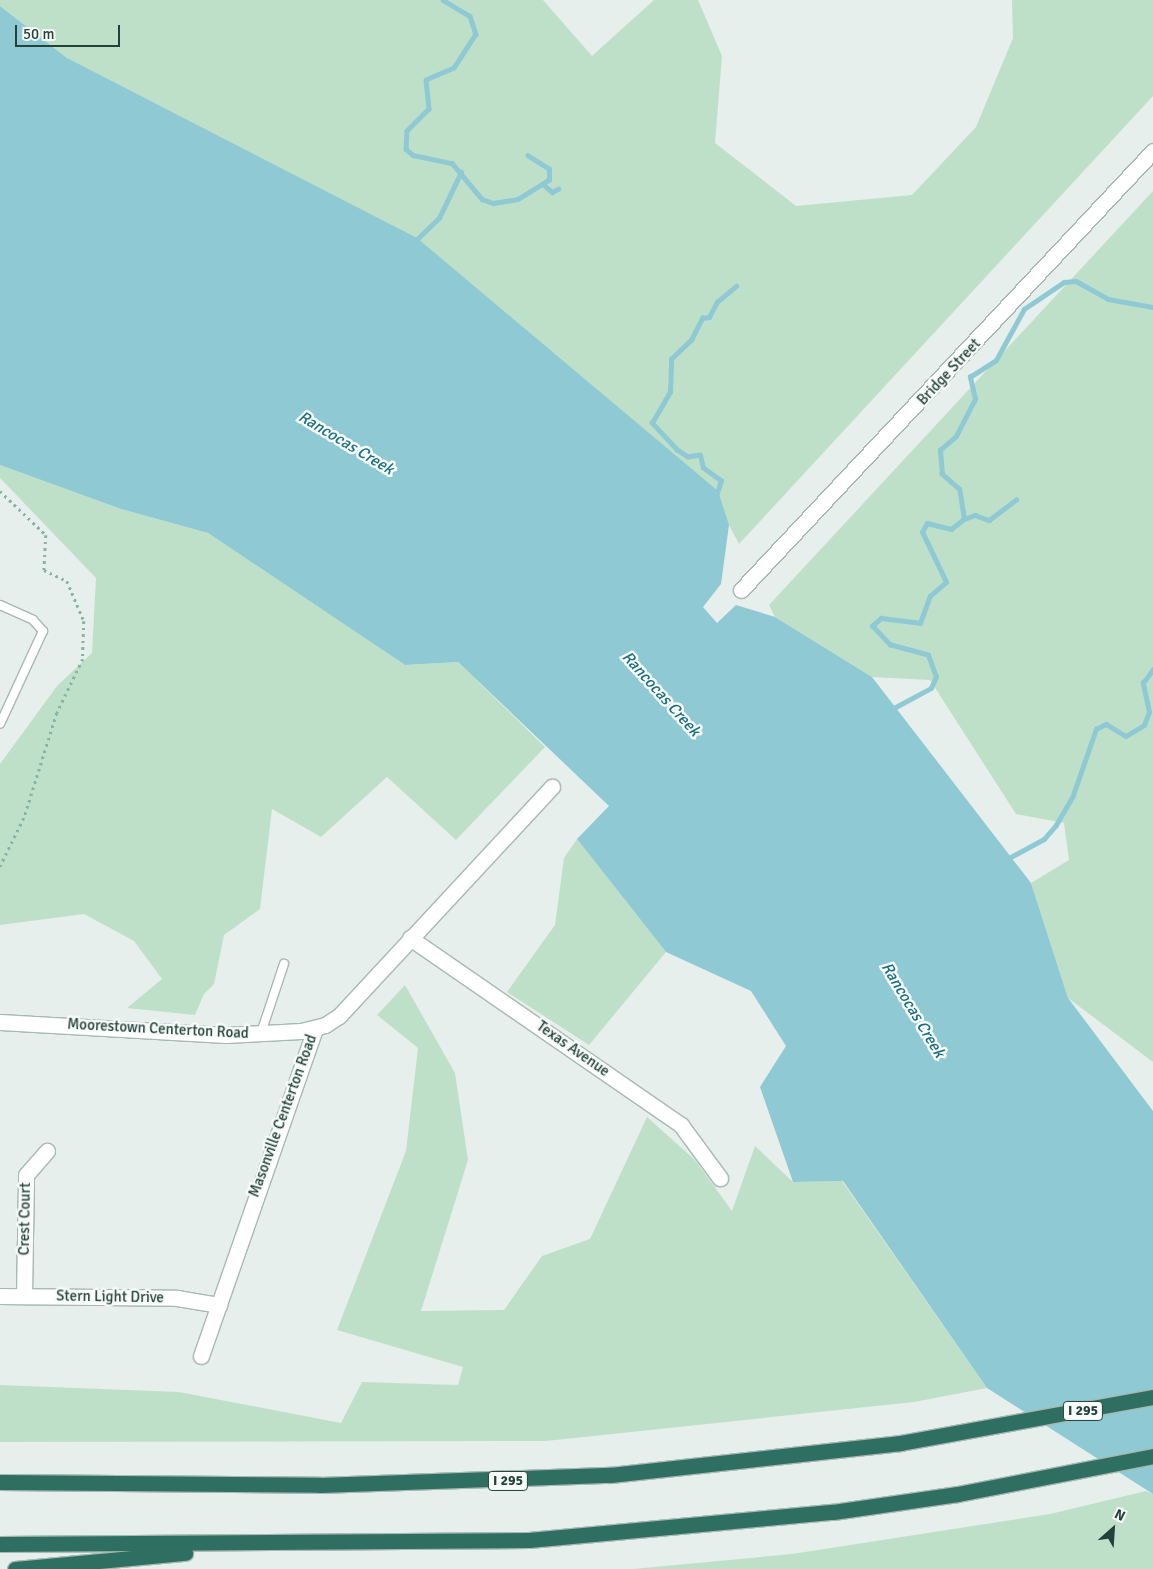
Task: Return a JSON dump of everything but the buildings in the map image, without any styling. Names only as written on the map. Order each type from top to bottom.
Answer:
[{"type":"highway","name":"I 295","points":[[0,1482],[320,1485],[553,1479],[727,1465],[1014,1425],[1153,1396]]},
{"type":"highway","points":[[0,1544],[273,1544],[529,1540],[723,1524],[958,1494],[1092,1470],[1153,1456]]},
{"type":"highway","points":[[15,1569],[273,1544]]},
{"type":"street","name":"Bridge Street","points":[[741,590],[1153,151]]},
{"type":"street","name":"Masonville Centerton Road","points":[[201,1356],[315,1029],[339,1016],[552,787]]},
{"type":"street","name":"Texas Avenue","points":[[410,938],[681,1125],[720,1178]]},
{"type":"street","name":"Moorestown Centerton Road","points":[[0,1022],[260,1034],[315,1029]]},
{"type":"street","name":"Crest Court","points":[[24,1295],[26,1175],[47,1151]]},
{"type":"street","name":"Stern Light Drive","points":[[0,1296],[178,1298],[219,1304]]},
{"type":"lane","points":[[0,605],[33,620],[43,631],[0,724]]},
{"type":"lane","points":[[260,1034],[284,964]]},
{"type":"path","points":[[0,491],[46,535],[44,570],[67,581],[84,621],[83,659],[57,713],[24,818],[0,867]]},
{"type":"green space","points":[[0,0],[543,0],[592,56],[654,0],[698,0],[722,56],[715,143],[796,206],[912,195],[976,127],[1013,38],[1012,0],[1153,0],[1153,96],[739,544],[729,525],[67,58],[0,6]]},
{"type":"green space","points":[[1153,191],[1153,1062],[1068,998],[1031,883],[1069,860],[1064,823],[1016,814],[930,680],[872,677],[775,617],[769,605]]},
{"type":"green space","points":[[0,465],[121,509],[208,533],[405,665],[458,662],[545,747],[456,840],[387,777],[321,837],[272,809],[260,909],[224,935],[214,984],[204,994],[195,1015],[127,1008],[162,979],[134,941],[84,914],[0,925],[0,764],[57,686],[92,653],[96,578],[0,478]]},
{"type":"green space","points":[[577,839],[666,952],[589,1045],[507,992],[555,925],[564,858]]},
{"type":"green space","points":[[405,985],[455,1073],[468,1160],[421,1311],[504,1310],[542,1256],[590,1239],[647,1117],[695,1160],[732,1211],[755,1146],[793,1182],[842,1181],[987,1388],[914,1402],[546,1441],[0,1442],[0,1385],[179,1392],[341,1423],[362,1382],[458,1385],[463,1367],[337,1330],[406,1151],[418,1048],[377,1015]]},
{"type":"green space","points":[[1146,1491],[1153,1494],[1153,1569],[633,1569],[792,1554],[1050,1514]]},
{"type":"water","name":"Rancocas Creek","points":[[0,6],[67,58],[417,238],[718,491],[729,525],[721,584],[703,607],[717,623],[736,605],[775,617],[872,677],[1031,883],[1068,998],[1153,1111],[1153,1494],[987,1388],[843,1181],[793,1182],[760,1087],[786,1046],[751,991],[666,952],[577,839],[609,806],[458,662],[405,665],[208,533],[121,509],[0,465]]},
{"type":"waterway","points":[[443,0],[470,16],[476,34],[454,68],[426,80],[429,109],[407,131],[406,149],[413,155],[452,163],[482,199],[493,203],[518,199],[549,180],[549,169],[528,156]]},
{"type":"waterway","points":[[414,242],[439,218],[461,172]]},
{"type":"waterway","points":[[544,185],[552,192],[558,189]]},
{"type":"waterway","points":[[892,709],[931,688],[936,677],[928,655],[890,645],[872,626],[881,618],[920,623],[930,596],[946,582],[922,532],[927,523],[951,529],[964,519],[959,489],[942,474],[940,450],[956,436],[975,399],[970,377],[996,360],[1024,309],[1064,282],[1076,281],[1108,299],[1153,307]]},
{"type":"waterway","points":[[716,496],[721,481],[703,468],[700,455],[688,457],[677,450],[652,423],[670,392],[671,359],[691,340],[702,318],[709,317],[717,302],[736,286]]},
{"type":"waterway","points":[[964,519],[975,515],[989,520],[1016,500]]},
{"type":"waterway","points":[[1007,859],[1044,839],[1056,825],[1073,795],[1096,729],[1106,724],[1126,736],[1144,725],[1149,712],[1143,683],[1153,669]]}]
